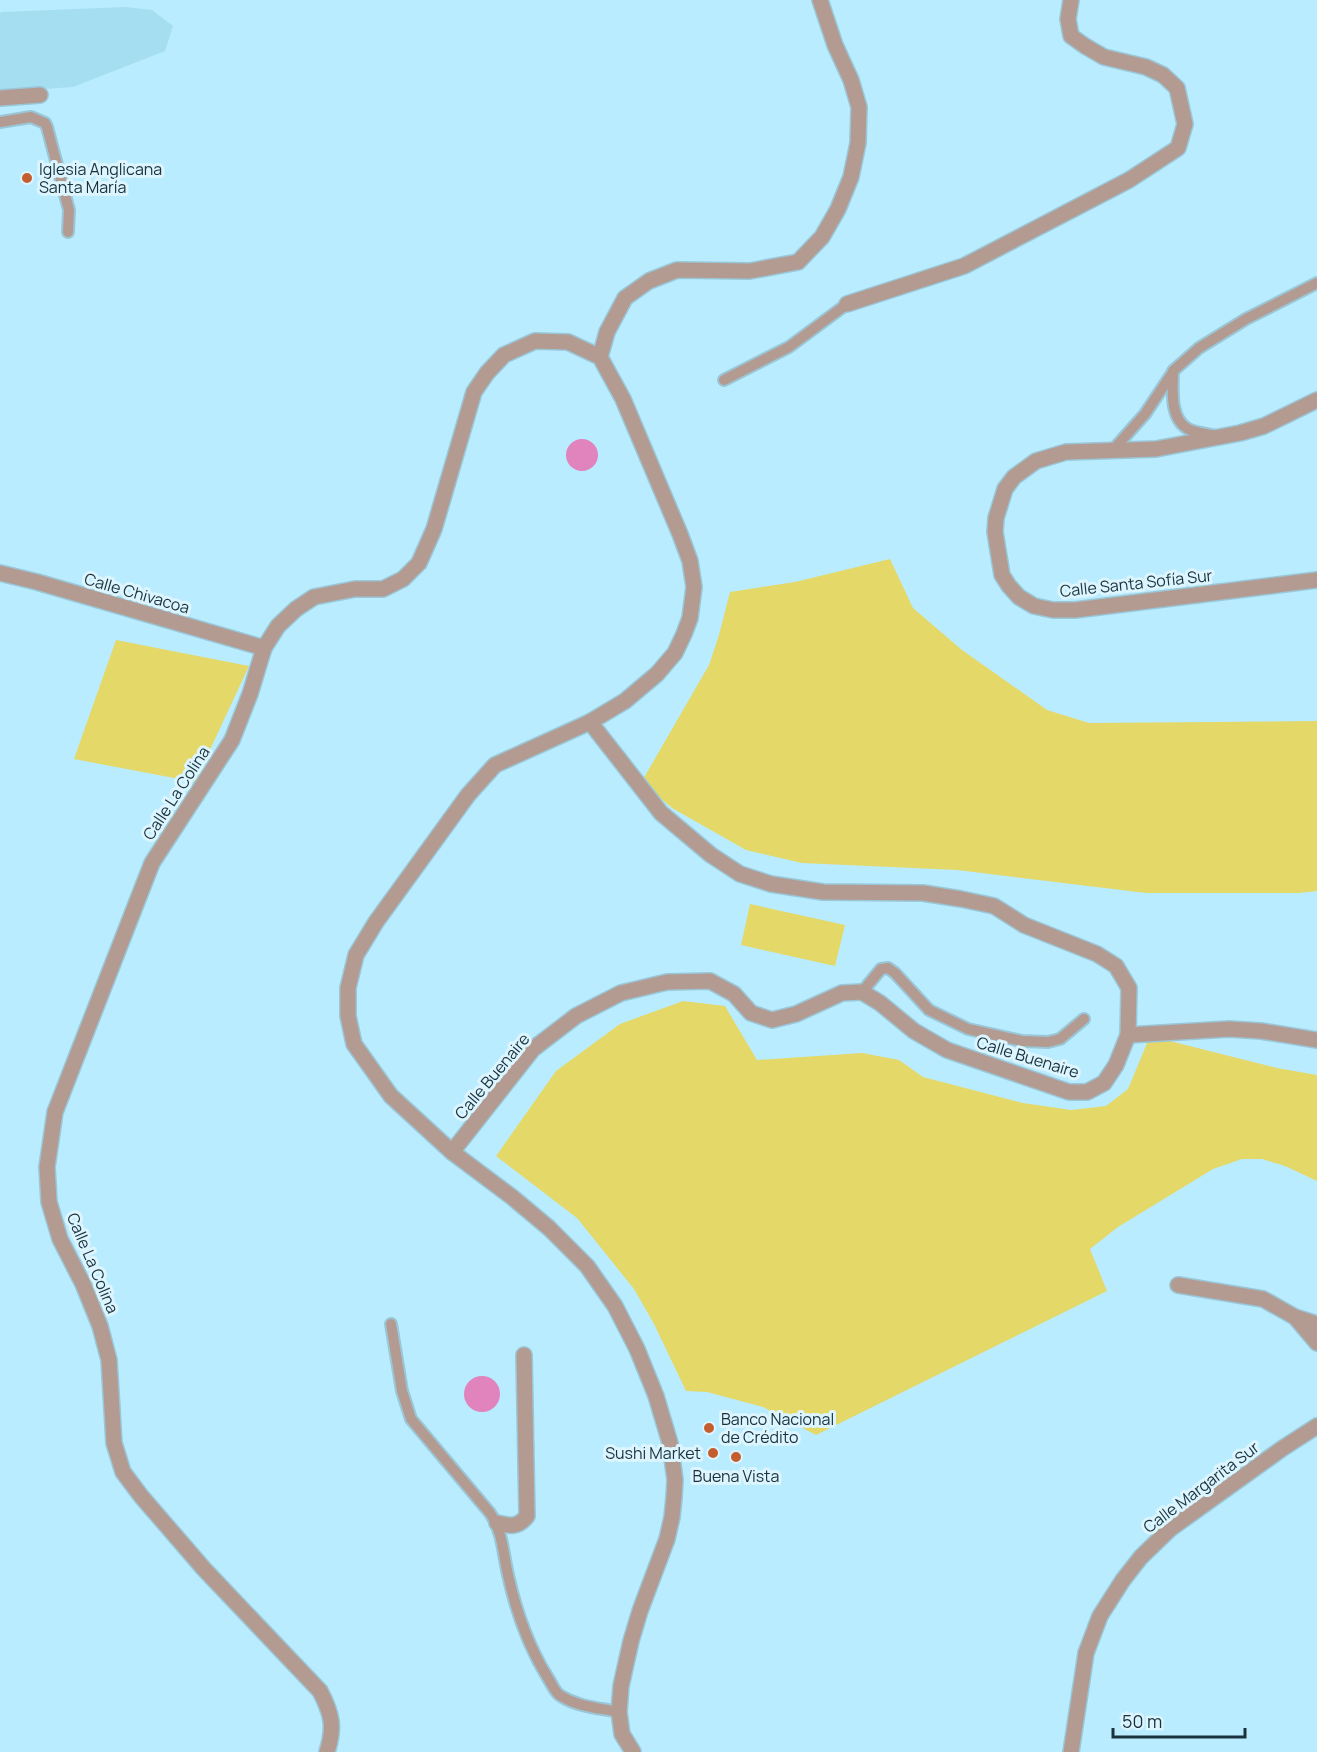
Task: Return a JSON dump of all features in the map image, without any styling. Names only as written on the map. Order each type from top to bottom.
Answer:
[{"type":"street","points":[[633,1752],[622,1734],[619,1712],[621,1686],[631,1641],[667,1539],[672,1517],[675,1480],[670,1443],[656,1396],[637,1349],[615,1306],[586,1266],[549,1228],[452,1152],[391,1096],[354,1044],[348,1016],[348,988],[356,955],[376,922],[468,795],[495,765],[590,722],[624,701],[657,674],[675,653],[690,618],[694,587],[690,561],[623,399],[600,357],[607,332],[625,298],[649,281],[677,270],[750,271],[798,262],[822,237],[838,210],[851,177],[858,143],[859,107],[820,0]]},
{"type":"street","points":[[848,304],[964,266],[1128,180],[1178,148],[1185,124],[1177,88],[1163,75],[1146,67],[1104,57],[1071,36],[1068,19],[1071,0]]},
{"type":"street","points":[[0,98],[40,95]]},
{"type":"street","name":"Calle La Colina","points":[[327,1752],[332,1735],[330,1710],[320,1691],[204,1569],[123,1472],[114,1443],[109,1360],[100,1326],[83,1284],[60,1239],[49,1202],[47,1167],[55,1112],[138,896],[157,854],[232,740],[250,694],[264,648],[278,626],[296,609],[314,597],[355,589],[383,589],[403,579],[419,563],[434,529],[474,392],[504,354],[535,341],[568,342],[600,357]]},
{"type":"street","name":"Calle Santa Sofía Sur","points":[[1317,400],[1264,426],[1220,437],[1156,449],[1065,452],[1036,461],[1014,477],[1005,489],[999,503],[995,531],[1002,575],[1009,586],[1019,597],[1034,606],[1053,610],[1075,610],[1317,580]]},
{"type":"street","name":"Calle Chivacoa","points":[[0,573],[264,648]]},
{"type":"street","name":"Calle Buenaire","points":[[452,1152],[533,1049],[576,1016],[621,993],[666,982],[710,981],[734,994],[751,1013],[772,1020],[796,1014],[842,993],[862,992],[914,1030],[947,1050],[1069,1092],[1087,1092],[1104,1083],[1116,1065],[1128,1035],[1128,988],[1116,966],[1097,954],[1024,925],[994,906],[923,893],[823,892],[771,884],[740,874],[711,855],[661,813],[590,722]]},
{"type":"street","points":[[1128,1035],[1229,1029],[1261,1030],[1317,1040]]},
{"type":"street","points":[[1178,1285],[1263,1299],[1295,1317],[1317,1324]]},
{"type":"street","points":[[1295,1317],[1317,1342]]},
{"type":"street","points":[[497,1523],[513,1526],[522,1523],[527,1516],[524,1355]]},
{"type":"street","name":"Calle Margarita Sur","points":[[1071,1752],[1086,1653],[1100,1616],[1123,1580],[1170,1529],[1315,1426]]},
{"type":"lane","points":[[0,122],[31,117],[45,123],[69,210],[68,232]]},
{"type":"lane","points":[[1113,450],[1145,414],[1173,370],[1199,348],[1317,283]]},
{"type":"lane","points":[[724,380],[789,347],[848,304]]},
{"type":"lane","points":[[1173,370],[1173,404],[1178,418],[1188,428],[1220,437]]},
{"type":"lane","points":[[862,992],[880,969],[888,968],[929,1010],[968,1029],[1022,1041],[1048,1042],[1060,1039],[1084,1019]]},
{"type":"lane","points":[[391,1324],[402,1391],[411,1419],[497,1523],[519,1617],[530,1647],[559,1695],[576,1704],[619,1712]]},
{"type":"shaded area","points":[[126,7],[152,10],[173,26],[165,51],[73,87],[0,92],[0,13]]},
{"type":"shaded area","points":[[582,439],[594,443],[598,455],[594,467],[582,471],[570,467],[566,455],[570,443]]},
{"type":"shaded area","points":[[890,559],[913,608],[962,650],[1047,710],[1089,723],[1317,721],[1317,891],[1146,893],[957,870],[802,863],[746,850],[672,808],[642,781],[709,665],[730,592],[795,582]]},
{"type":"shaded area","points":[[116,640],[249,666],[195,782],[74,759]]},
{"type":"shaded area","points":[[750,904],[845,925],[835,966],[741,945]]},
{"type":"shaded area","points":[[683,1001],[725,1006],[757,1060],[862,1053],[899,1060],[923,1077],[1023,1103],[1071,1110],[1106,1106],[1128,1089],[1150,1036],[1277,1068],[1317,1075],[1317,1181],[1285,1166],[1262,1159],[1242,1159],[1213,1169],[1118,1227],[1090,1249],[1107,1291],[816,1435],[763,1407],[707,1392],[686,1391],[654,1324],[634,1289],[577,1218],[496,1156],[556,1071],[620,1024]]},
{"type":"shaded area","points":[[482,1376],[495,1381],[500,1394],[495,1407],[482,1412],[469,1407],[464,1394],[469,1381]]},
{"type":"place","name":"Iglesia Anglicana Santa María","points":[[27,178]]},
{"type":"place","name":"Banco Nacional de Crédito","points":[[709,1428]]},
{"type":"place","name":"Sushi Market","points":[[713,1453]]},
{"type":"place","name":"Buena Vista","points":[[736,1457]]}]
